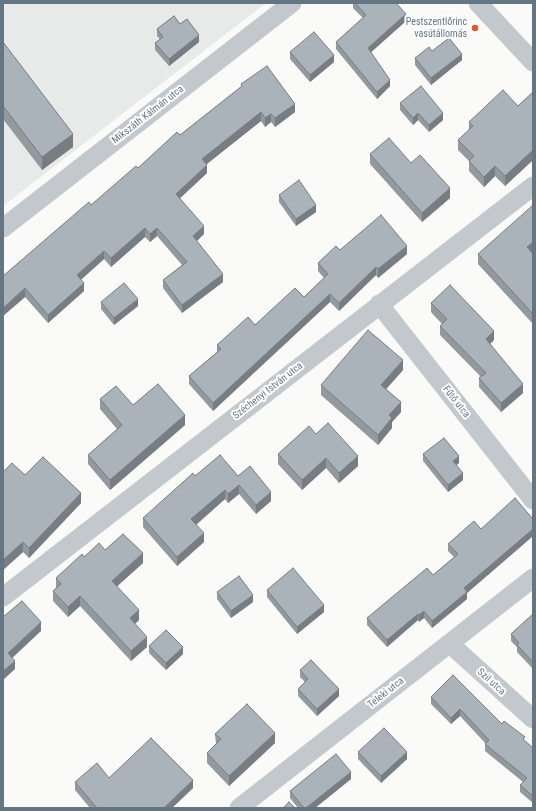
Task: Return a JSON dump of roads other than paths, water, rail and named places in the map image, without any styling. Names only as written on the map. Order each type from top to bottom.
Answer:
[{"type":"street","name":"Mikszáth Kálmán utca","points":[[3,228],[292,3]]},
{"type":"street","points":[[478,3],[533,62]]},
{"type":"street","name":"Széchenyi István utca","points":[[3,597],[533,186]]},
{"type":"street","name":"Fűtő utca","points":[[379,304],[533,500]]},
{"type":"street","name":"Teleki utca","points":[[239,808],[533,578]]},
{"type":"street","name":"Szil utca","points":[[450,644],[533,720]]},
{"type":"place","name":"Pestszentlőrinc vasútállomás","points":[[475,28]]}]
